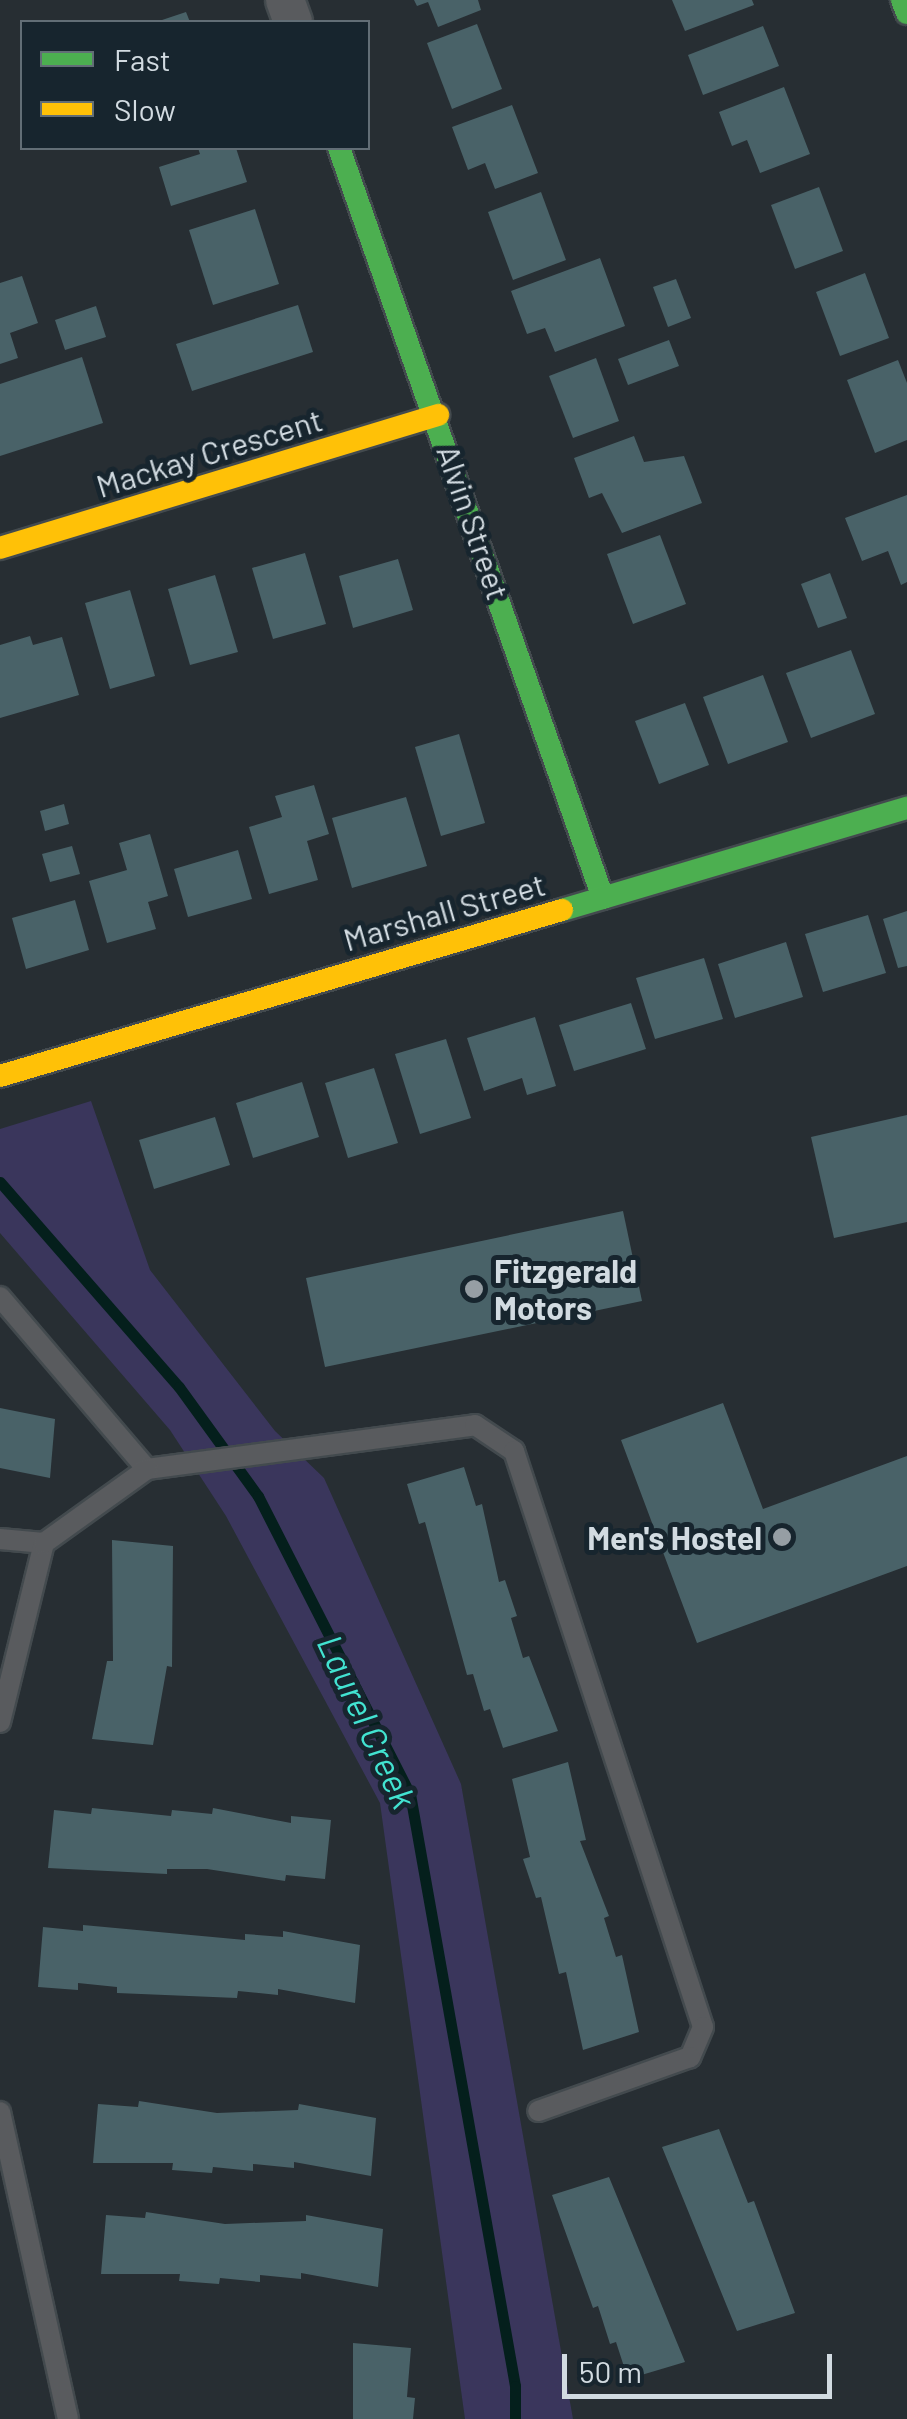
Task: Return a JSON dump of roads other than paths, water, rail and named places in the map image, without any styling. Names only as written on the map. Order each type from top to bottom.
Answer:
[{"type":"street","points":[[902,0],[907,13]]},
{"type":"street","name":"Alvin Street","points":[[340,150],[438,415],[603,898]]},
{"type":"street","name":"Mackay Crescent","points":[[0,548],[438,415]]},
{"type":"street","name":"Marshall Street","points":[[0,1076],[907,808]]},
{"type":"lane","points":[[0,1296],[147,1469]]},
{"type":"lane","points":[[0,1722],[44,1544],[147,1469],[307,1451],[475,1425],[514,1451],[703,2026],[690,2057],[538,2111]]},
{"type":"lane","points":[[0,1539],[44,1544]]},
{"type":"lane","points":[[0,2112],[68,2419]]},
{"type":"waterway","name":"Laurel Creek","points":[[0,1182],[179,1387],[258,1496],[410,1794],[515,2386],[515,2419]]},
{"type":"place","name":"Fitzgerald Motors","points":[[474,1289]]},
{"type":"place","name":"Men's Hostel","points":[[782,1537]]}]
